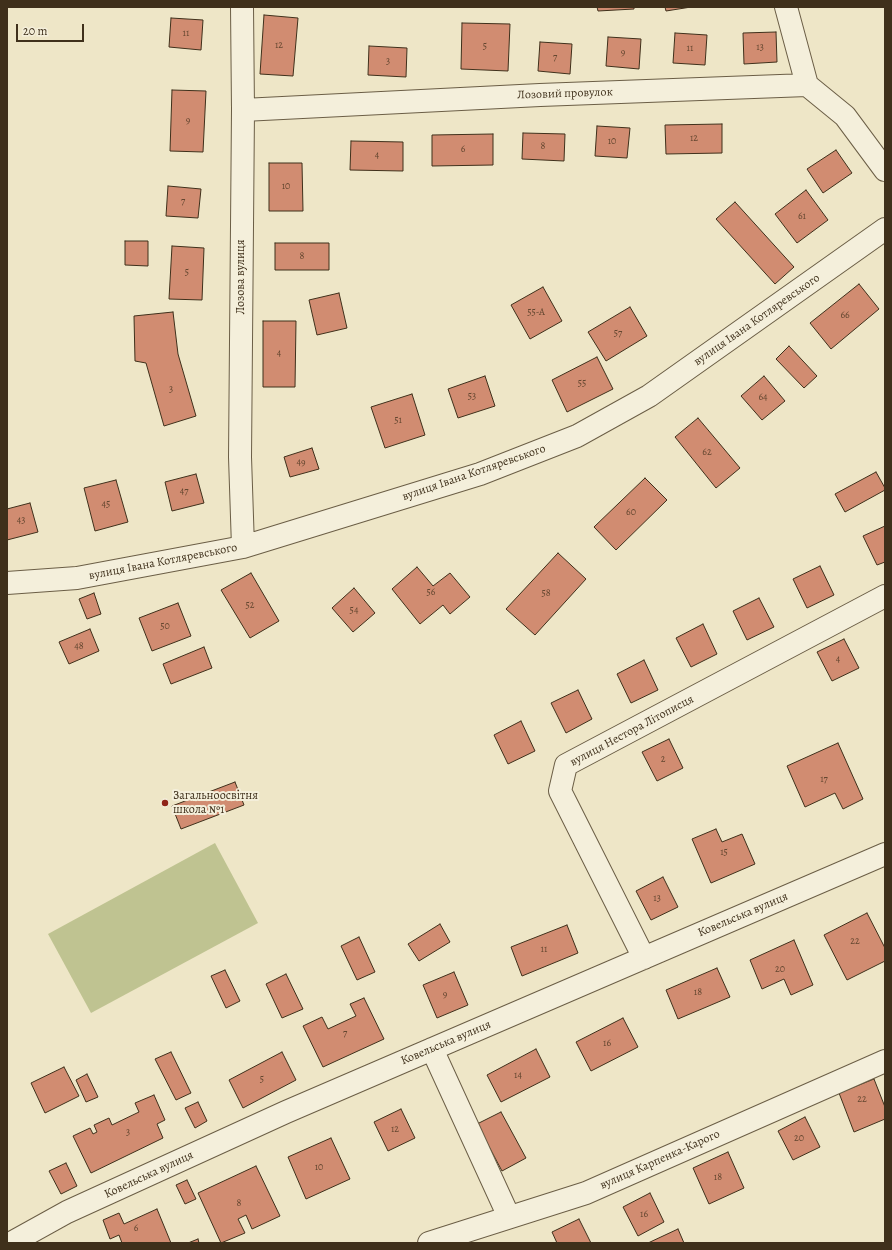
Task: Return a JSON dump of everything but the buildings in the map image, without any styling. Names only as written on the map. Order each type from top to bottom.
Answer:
[{"type":"street","name":"Лозова вулиця","points":[[242,7],[243,110],[240,457],[243,547]]},
{"type":"street","points":[[786,7],[807,85],[845,116],[885,170]]},
{"type":"street","name":"Лозовий провулок","points":[[243,110],[540,95],[807,85]]},
{"type":"street","name":"вулиця Івана Котляревського","points":[[7,583],[78,578],[243,547],[480,474],[577,436],[649,396],[885,229]]},
{"type":"street","name":"вулиця Нестора Літописця","points":[[644,958],[560,792],[566,765],[885,596]]},
{"type":"street","name":"Ковельська вулиця","points":[[11,1243],[67,1212],[286,1112],[885,854]]},
{"type":"street","points":[[432,1049],[509,1217]]},
{"type":"street","name":"вулиця Карпенка-Карого","points":[[429,1243],[586,1193],[885,1061]]},
{"type":"green space","points":[[215,843],[258,923],[91,1013],[48,934]]},
{"type":"place","name":"Загальноосвітня школа №1","points":[[165,803]]}]
